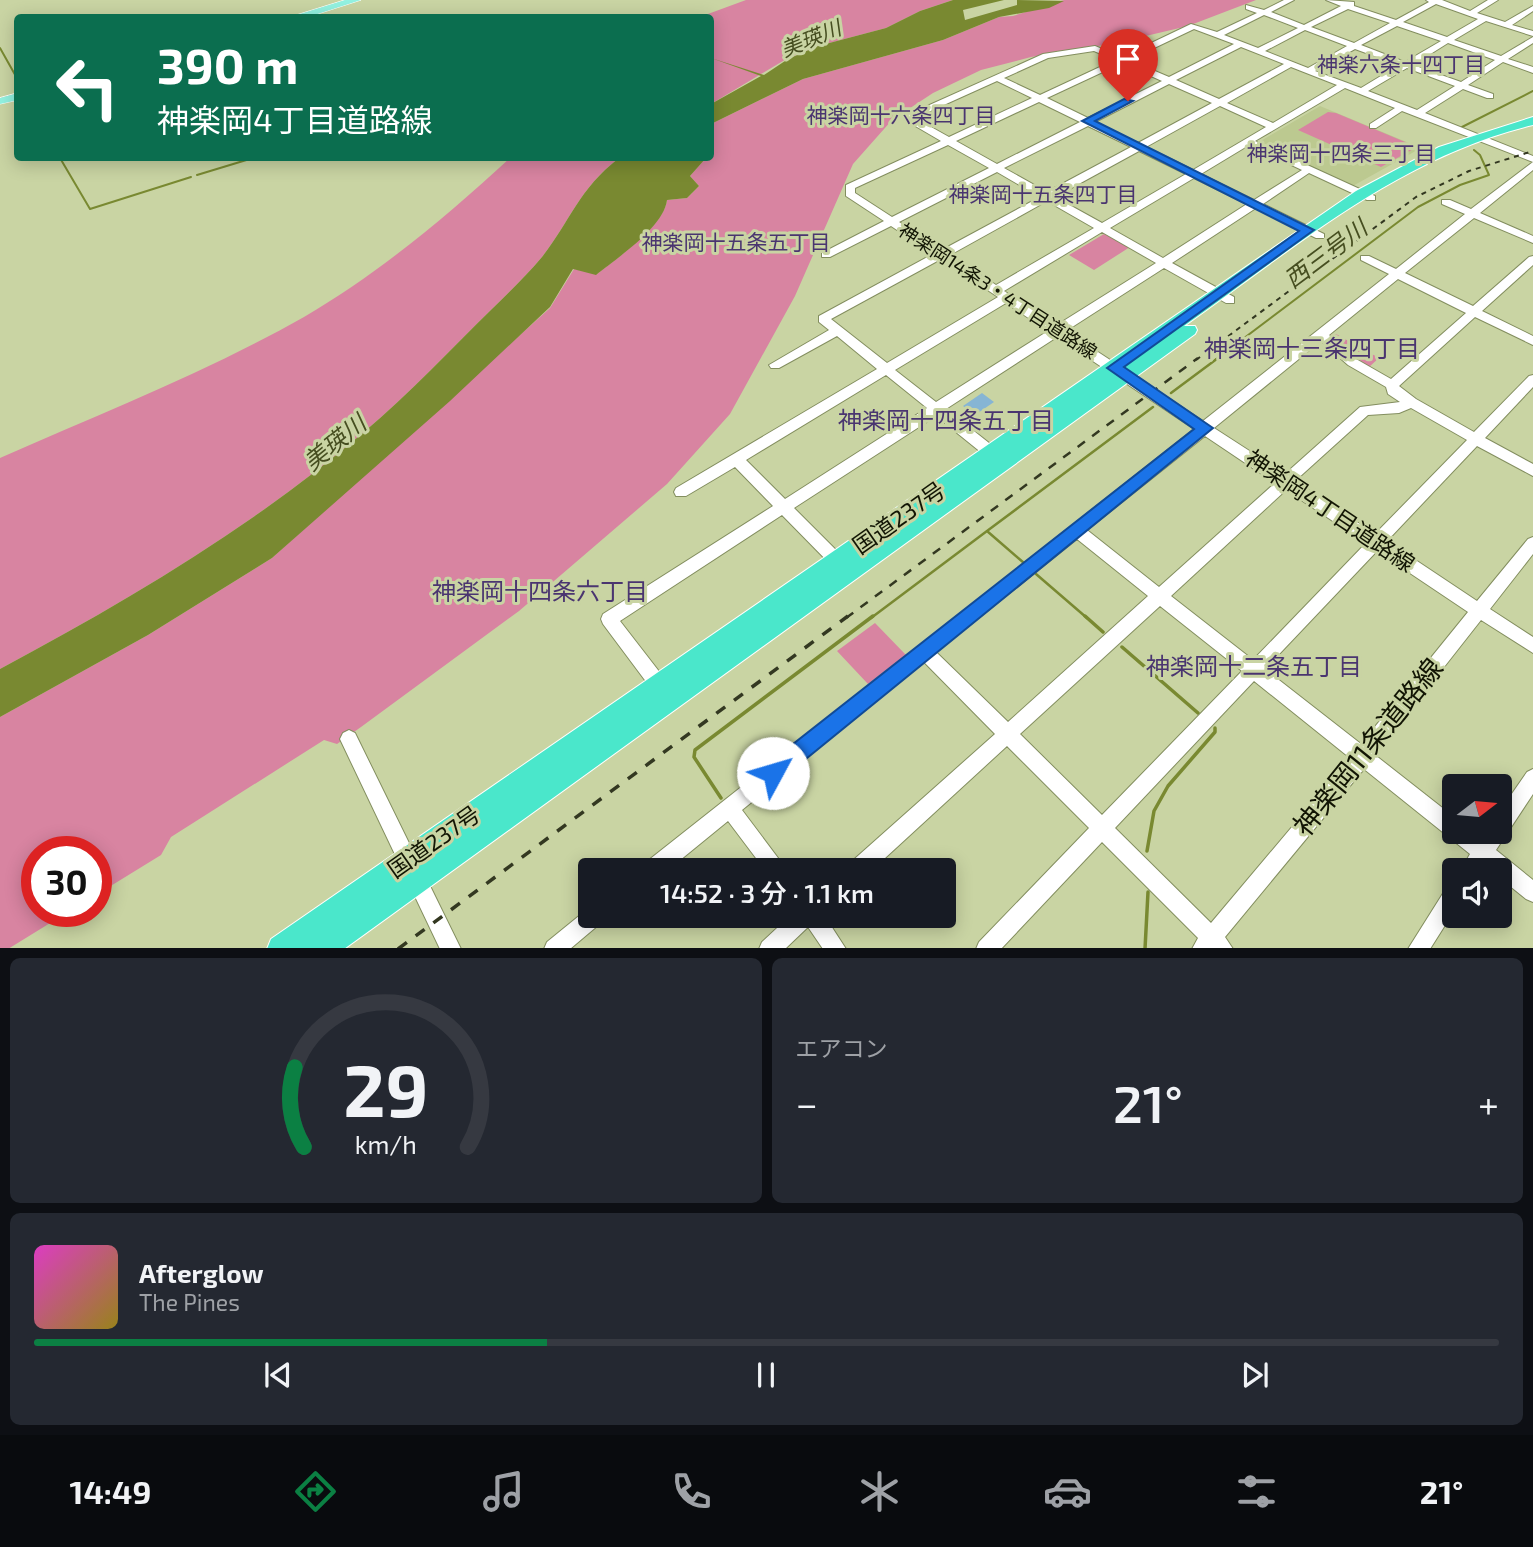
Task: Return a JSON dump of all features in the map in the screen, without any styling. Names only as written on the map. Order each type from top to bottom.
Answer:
[{"type":"highway","name":"国道237号","points":[[281,948],[413,869],[1121,372],[1366,196],[1481,138],[1533,121]]},
{"type":"highway","name":"国道237号","points":[[1481,138],[1533,129]]},
{"type":"highway","name":"国道237号","points":[[320,948],[413,869]]},
{"type":"main road","points":[[306,14],[356,0]]},
{"type":"main road","points":[[319,14],[368,0]]},
{"type":"street","points":[[1217,35],[1290,0]]},
{"type":"street","points":[[1330,0],[1533,70]]},
{"type":"street","points":[[1259,51],[1359,0]]},
{"type":"street","points":[[1471,13],[1494,0]]},
{"type":"street","points":[[1308,71],[1435,1],[1533,34]]},
{"type":"street","points":[[1249,7],[1490,96]]},
{"type":"street","points":[[1506,25],[1533,8]]},
{"type":"street","points":[[1362,92],[1485,18]]},
{"type":"street","points":[[892,221],[850,194],[850,187],[1194,26],[1533,159]]},
{"type":"street","points":[[1418,114],[1533,39]]},
{"type":"street","name":"神楽岡14条3・4丁目道路線","points":[[892,221],[1241,44]]},
{"type":"street","points":[[1224,296],[908,118],[1046,56],[1095,48],[1274,127]]},
{"type":"street","points":[[998,458],[823,319],[1291,64]]},
{"type":"street","points":[[998,78],[1314,233]]},
{"type":"street","points":[[681,492],[884,368],[1102,228],[1344,85]]},
{"type":"street","points":[[1373,126],[1402,107]]},
{"type":"street","points":[[1249,142],[1366,196]]},
{"type":"street","points":[[667,858],[1533,165]]},
{"type":"street","points":[[664,693],[609,619],[1308,170]]},
{"type":"street","points":[[1446,202],[1533,240]]},
{"type":"street","points":[[826,255],[892,221]]},
{"type":"street","name":"神楽岡14条3・4丁目道路線","points":[[892,221],[1121,372]]},
{"type":"street","points":[[1365,258],[1533,341]]},
{"type":"street","points":[[1533,259],[1392,384],[1392,391],[1533,471]]},
{"type":"street","points":[[775,365],[838,331]]},
{"type":"street","points":[[1322,335],[1352,362],[1392,384]]},
{"type":"street","name":"神楽岡4丁目道路線","points":[[1121,372],[1533,646]]},
{"type":"street","points":[[986,948],[1533,379]]},
{"type":"street","points":[[870,858],[1365,410],[1399,408],[1411,402]]},
{"type":"street","points":[[736,459],[843,567]]},
{"type":"street","points":[[1076,530],[1442,820]]},
{"type":"street","name":"神楽岡11条道路線","points":[[1212,945],[1533,543]]},
{"type":"street","points":[[924,652],[1102,828],[1212,945]]},
{"type":"street","points":[[349,739],[452,948]]},
{"type":"street","points":[[1512,809],[1533,778]]},
{"type":"street","points":[[729,808],[767,858]]},
{"type":"street","points":[[1473,844],[1533,892]]},
{"type":"street","points":[[1479,858],[1488,844]]},
{"type":"street","points":[[1418,948],[1442,912]]},
{"type":"street","points":[[554,948],[579,928]]},
{"type":"street","points":[[769,948],[791,928]]},
{"type":"street","points":[[821,928],[836,948]]},
{"type":"shaded area","points":[[746,0],[953,0],[920,11],[886,28],[818,46],[788,58],[714,102],[714,14],[708,14]]},
{"type":"shaded area","points":[[953,0],[1004,0],[963,10],[965,20],[1017,5],[1017,0],[1064,1],[1049,8],[999,17],[943,40],[803,79],[714,123],[714,102],[761,76],[714,59],[764,75],[788,59],[818,46],[886,28],[920,11]]},
{"type":"shaded area","points":[[1064,0],[1256,0],[1188,26],[1116,43],[1031,57],[981,70],[933,93],[892,120],[853,164],[795,296],[730,414],[667,484],[519,611],[361,727],[337,744],[324,740],[171,837],[161,855],[112,885],[112,836],[21,836],[21,927],[44,927],[10,948],[0,948],[0,717],[148,635],[272,558],[550,308],[574,269],[597,274],[649,231],[664,210],[667,200],[687,198],[699,186],[690,176],[703,161],[714,161],[714,123],[803,79],[943,40],[999,17],[1013,16]]},
{"type":"shaded area","points":[[1320,106],[1421,148],[1351,187],[1260,145],[1259,142]]},
{"type":"shaded area","points":[[1328,112],[1417,147],[1381,167],[1298,130]]},
{"type":"shaded area","points":[[507,161],[616,161],[584,194],[552,243],[530,270],[364,432],[279,499],[188,560],[95,617],[0,669],[0,458],[192,374],[304,317],[359,282],[461,202]]},
{"type":"shaded area","points":[[616,161],[703,161],[690,176],[699,186],[687,198],[667,200],[658,221],[649,231],[596,275],[573,269],[550,307],[450,401],[272,558],[148,635],[0,717],[0,669],[188,560],[279,499],[364,432],[414,386],[542,257],[584,194]]},
{"type":"shaded area","points":[[1104,234],[1130,247],[1094,270],[1069,255]]},
{"type":"shaded area","points":[[1331,334],[1336,334],[1379,358],[1369,367],[1332,339]]},
{"type":"shaded area","points":[[875,623],[906,655],[868,684],[837,651]]},
{"type":"building","points":[[982,393],[994,402],[975,415],[963,406]]},
{"type":"waterway","points":[[0,48],[14,73]]},
{"type":"waterway","name":"西三号川","points":[[1462,127],[1533,91]]},
{"type":"waterway","name":"西三号川","points":[[1215,360],[1418,207],[1460,185],[1489,175],[1480,155],[1474,150]]},
{"type":"waterway","points":[[62,161],[90,209],[191,177]]},
{"type":"waterway","points":[[197,175],[243,161]]},
{"type":"waterway","name":"西三号川","points":[[1171,393],[1218,358]]},
{"type":"waterway","name":"西三号川","points":[[987,531],[1153,407]]},
{"type":"waterway","points":[[871,618],[987,531]]},
{"type":"waterway","name":"西三号川","points":[[987,531],[1024,563]]},
{"type":"waterway","name":"西三号川","points":[[1036,574],[1087,618]]},
{"type":"waterway","points":[[721,798],[694,757],[695,750],[873,616]]},
{"type":"waterway","name":"西三号川","points":[[1085,616],[1103,632]]},
{"type":"waterway","name":"西三号川","points":[[1122,647],[1198,713]]},
{"type":"waterway","name":"西三号川","points":[[1147,851],[1154,811],[1168,786],[1215,732],[1215,728]]},
{"type":"waterway","name":"西三号川","points":[[1145,948],[1148,892]]},
{"type":"railway","points":[[1196,360],[1416,197],[1469,171],[1533,151]]},
{"type":"railway","points":[[846,618],[1198,358]]},
{"type":"railway","points":[[399,948],[848,616]]},
{"type":"district","name":"神楽六条十四丁目","points":[[1401,65]]},
{"type":"district","name":"神楽岡十六条四丁目","points":[[901,116]]},
{"type":"district","name":"神楽岡十四条三丁目","points":[[1341,154]]},
{"type":"district","name":"神楽岡十五条四丁目","points":[[1043,195]]},
{"type":"district","name":"神楽岡十五条五丁目","points":[[736,243]]},
{"type":"district","name":"神楽岡十三条四丁目","points":[[1312,349]]},
{"type":"district","name":"神楽岡十四条五丁目","points":[[946,421]]},
{"type":"district","name":"神楽岡十四条六丁目","points":[[540,592]]},
{"type":"district","name":"神楽岡十二条五丁目","points":[[1254,667]]},
{"type":"route","points":[[773,773],[1205,428],[1114,368],[1307,230],[1087,121],[1128,101]]},
{"type":"water label","name":"美瑛川","points":[[811,39]]},
{"type":"water label","name":"美瑛川","points":[[335,443]]}]
